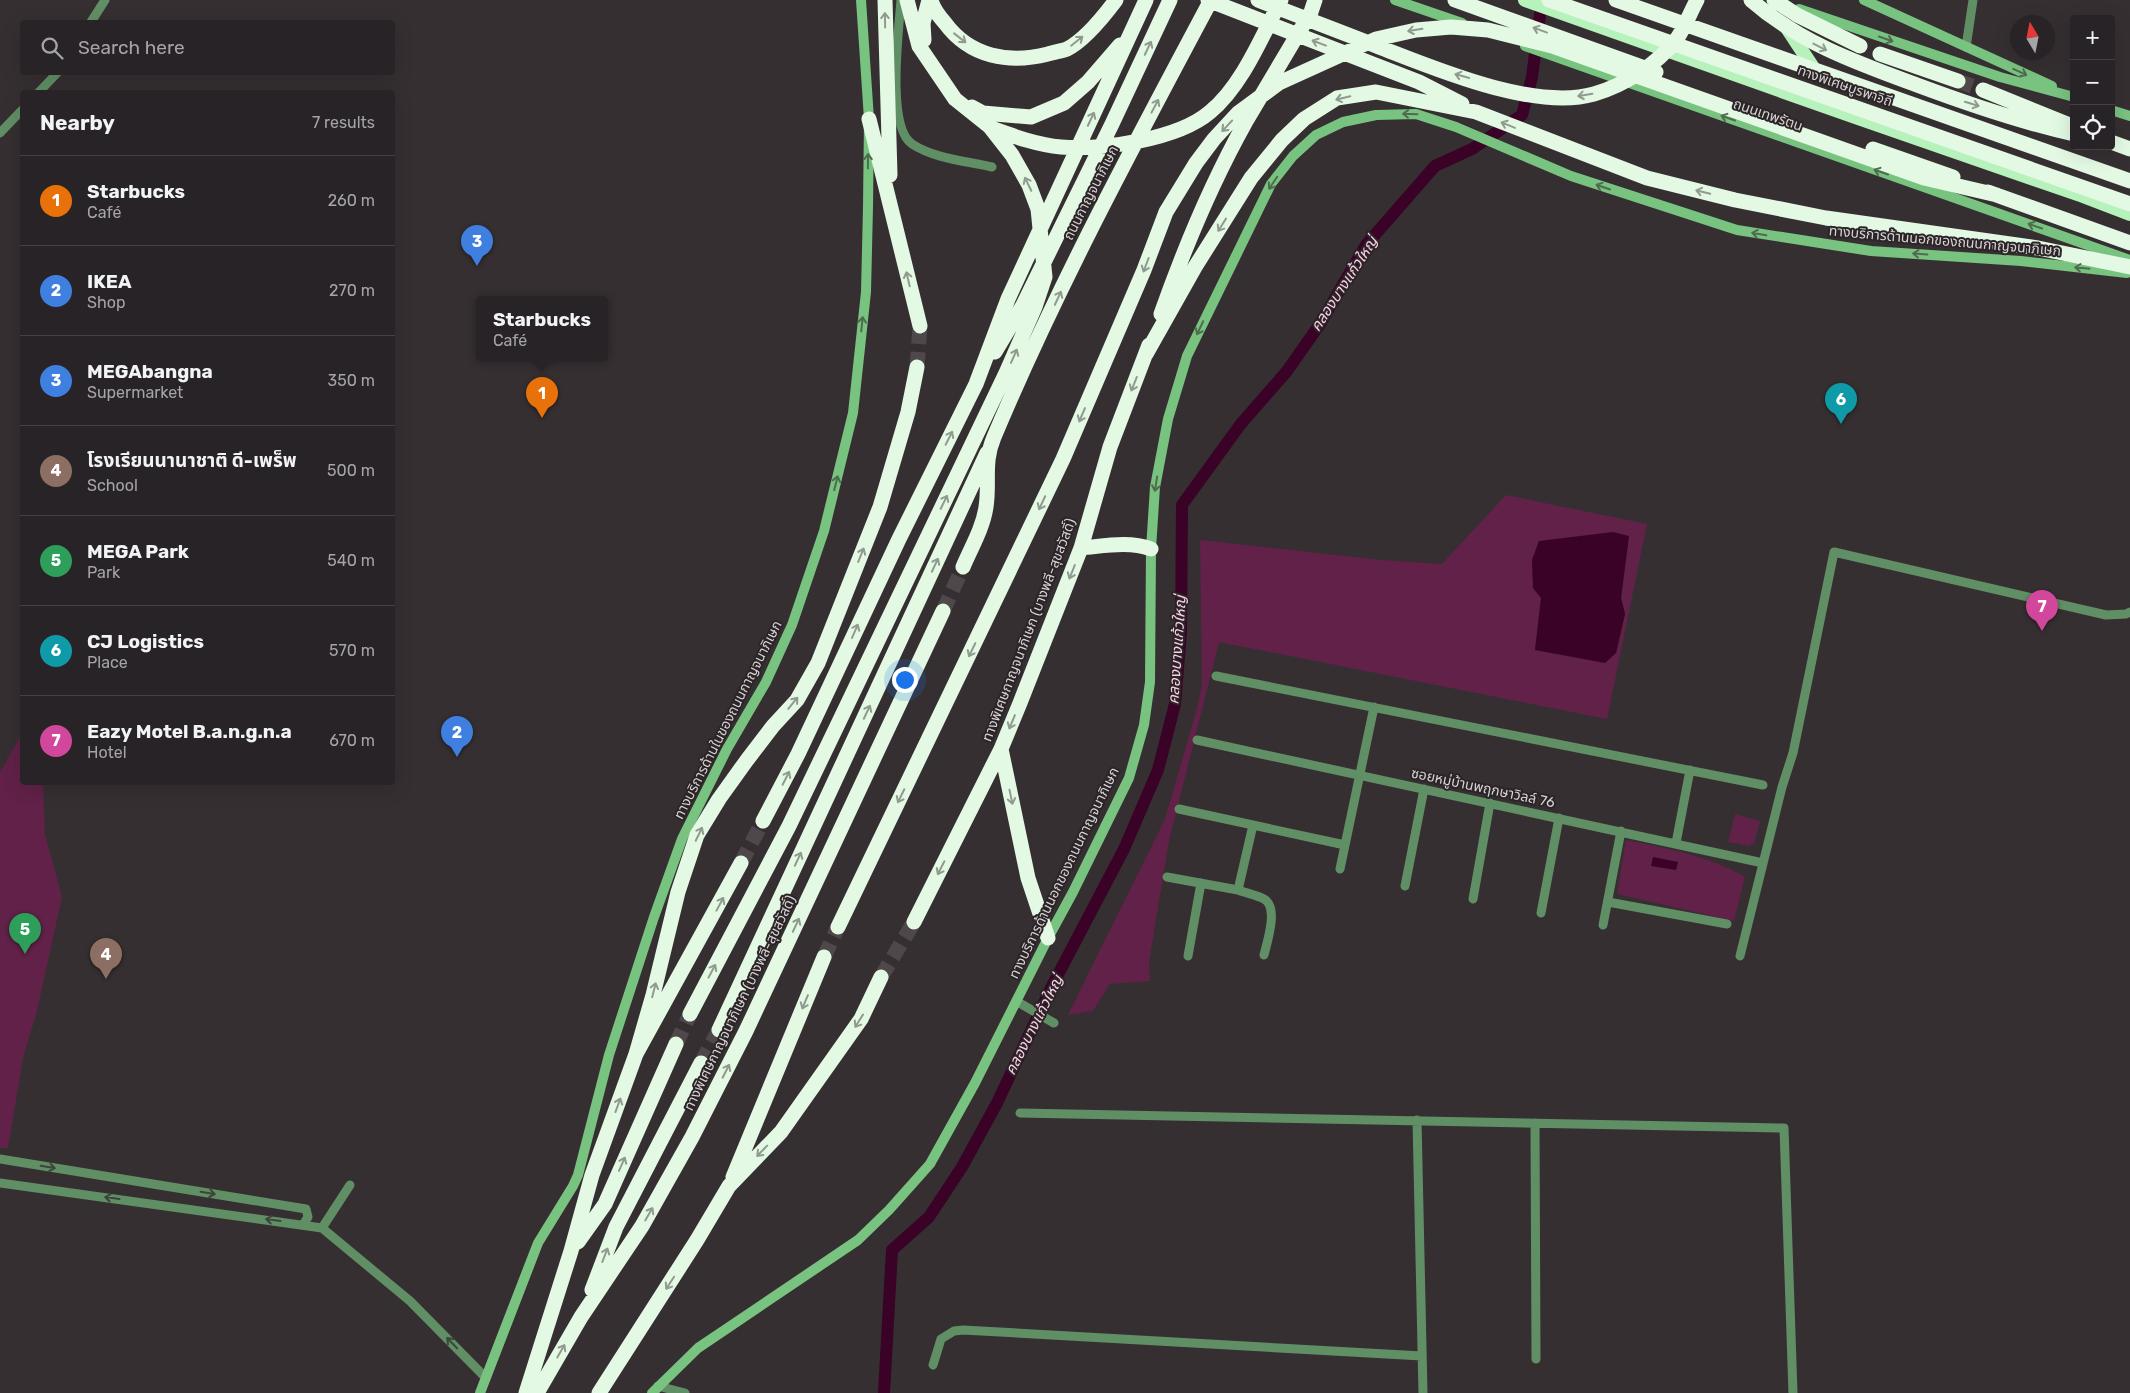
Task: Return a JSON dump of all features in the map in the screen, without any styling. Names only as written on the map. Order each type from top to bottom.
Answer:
[{"type":"highway","points":[[885,0],[892,209]]},
{"type":"highway","points":[[690,1014],[789,826],[1006,373],[1035,306],[1045,277],[1038,208],[1029,185],[1012,155],[990,128],[955,99],[919,46],[907,0]]},
{"type":"highway","points":[[930,0],[932,6],[951,31],[972,48],[1000,58],[1032,58],[1068,49],[1098,24],[1116,0]]},
{"type":"highway","points":[[930,0],[923,23],[925,50],[939,78],[956,96],[983,114],[1031,117],[1064,103],[1109,58],[1134,27]]},
{"type":"highway","points":[[976,384],[1008,300],[1146,0]]},
{"type":"highway","points":[[763,821],[798,754],[895,548],[976,384],[1023,305],[1112,124],[1170,0]]},
{"type":"highway","points":[[1209,0],[1419,82],[1476,112],[1647,178],[1735,200],[1826,218],[2038,248],[2130,267]]},
{"type":"highway","name":"ถนนกาญจนาภิเษก","points":[[988,453],[1007,405],[1099,211],[1209,0]]},
{"type":"highway","points":[[1258,0],[1438,69],[1508,91],[1536,97],[1562,99],[1594,94],[1628,80],[1651,65],[1676,40],[1697,0]]},
{"type":"highway","points":[[990,128],[1053,146],[1097,147],[1130,143],[1166,134],[1187,126],[1210,113],[1233,87],[1281,0]]},
{"type":"highway","points":[[1455,0],[1927,167],[1997,196],[2130,243]]},
{"type":"highway","name":"ถนนเทพรัตน","points":[[1525,0],[2130,214]]},
{"type":"highway","name":"ทางพิเศษบูรพาวิถี","points":[[1549,0],[2130,204]]},
{"type":"highway","name":"ทางพิเศษบูรพาวิถี","points":[[1616,0],[2130,181]]},
{"type":"highway","points":[[1627,0],[2130,177]]},
{"type":"highway","points":[[1751,0],[1787,29],[1828,51],[1950,98],[2070,133]]},
{"type":"highway","points":[[1768,0],[1812,66]]},
{"type":"highway","points":[[1774,0],[1797,15],[1860,46]]},
{"type":"highway","name":"ทางพิเศษกาญจนาภิเษก (บางพลี-สุขสวัสดิ์)","points":[[914,922],[1000,749],[1082,548],[1110,447],[1181,256],[1244,125],[1316,4]]},
{"type":"highway","points":[[838,927],[1063,459],[1144,270],[1166,212],[1196,163],[1238,113],[1279,83],[1376,39],[1416,30],[1451,27],[1488,30],[1552,46],[1924,178],[1997,196]]},
{"type":"highway","points":[[1880,54],[1958,82]]},
{"type":"highway","points":[[1983,90],[2070,124]]},
{"type":"highway","points":[[1146,354],[1195,267],[1251,178],[1282,140],[1304,118],[1337,98],[1376,92],[1476,112]]},
{"type":"highway","points":[[869,119],[920,326]]},
{"type":"highway","points":[[2115,143],[2130,149]]},
{"type":"highway","points":[[526,1393],[571,1251],[592,1176],[636,1054],[653,995],[678,892],[697,835],[746,760],[772,726],[796,700],[818,663],[880,507],[908,412],[917,367]]},
{"type":"highway","points":[[962,567],[984,521],[988,453]]},
{"type":"highway","points":[[718,1030],[988,453]]},
{"type":"highway","points":[[1082,548],[1127,544],[1151,549]]},
{"type":"highway","name":"ทางพิเศษกาญจนาภิเษก (บางพลี-สุขสวัสดิ์)","points":[[537,1393],[581,1317],[642,1226],[692,1137],[746,1031],[942,611]]},
{"type":"highway","points":[[1000,749],[1028,878],[1048,938]]},
{"type":"highway","points":[[636,1054],[691,958],[741,863]]},
{"type":"highway","points":[[600,1393],[729,1186],[824,957]]},
{"type":"highway","points":[[729,1186],[781,1132],[861,1019],[881,977]]},
{"type":"highway","points":[[571,1251],[605,1204],[676,1044]]},
{"type":"highway","points":[[581,1317],[616,1227],[701,1063]]},
{"type":"main road","name":"ทางบริการด้านในของถนนกาญจนาภิเษก","points":[[480,1393],[538,1243],[578,1175],[608,1055],[682,839],[727,749],[766,682],[792,625],[824,531],[853,413],[866,292],[869,119],[861,0]]},
{"type":"main road","name":"ถนนเทพรัตน","points":[[1395,0],[2130,260]]},
{"type":"main road","points":[[1774,0],[2000,77],[2070,96]]},
{"type":"main road","points":[[1864,0],[1881,6]]},
{"type":"main road","points":[[1870,0],[2070,95]]},
{"type":"main road","points":[[2115,111],[2130,116]]},
{"type":"main road","name":"ทางบริการด้านนอกของถนนกาญจนาภิเษก","points":[[655,1389],[698,1348],[858,1240],[889,1210],[930,1164],[975,1083],[1129,778],[1144,725],[1150,682],[1151,549],[1157,477],[1168,419],[1187,356],[1271,184],[1293,156],[1316,135],[1342,122],[1376,115],[1416,114],[1512,149],[1571,176],[1737,230],[1871,251],[2021,261],[2130,273]]},
{"type":"street","points":[[92,20],[104,0]]},
{"type":"street","points":[[901,0],[896,51],[897,98],[898,117],[904,135],[911,144],[925,151],[992,168]]},
{"type":"street","points":[[1966,47],[1973,0]]},
{"type":"street","points":[[41,90],[55,75]]},
{"type":"street","points":[[1,132],[20,112]]},
{"type":"street","points":[[1740,956],[1782,788],[1793,753],[1834,552],[2106,615],[2130,612]]},
{"type":"street","points":[[1216,676],[1763,785]]},
{"type":"street","points":[[1340,869],[1374,707]]},
{"type":"street","name":"ซอยหมู่บ้านพฤกษาวิลล์ 76","points":[[1197,740],[1763,862]]},
{"type":"street","points":[[1676,843],[1690,770]]},
{"type":"street","points":[[1405,886],[1424,789]]},
{"type":"street","points":[[1473,899],[1490,803]]},
{"type":"street","points":[[1180,810],[1345,845]]},
{"type":"street","points":[[1541,913],[1559,818]]},
{"type":"street","points":[[1238,890],[1253,825]]},
{"type":"street","points":[[1603,925],[1621,831]]},
{"type":"street","points":[[1167,877],[1238,890],[1266,900],[1271,907],[1272,915],[1264,955]]},
{"type":"street","points":[[1188,956],[1201,883]]},
{"type":"street","points":[[1608,902],[1727,924]]},
{"type":"street","points":[[1016,1001],[1054,1023]]},
{"type":"street","points":[[1020,1113],[1784,1128],[1793,1393]]},
{"type":"street","points":[[1417,1120],[1423,1393]]},
{"type":"street","points":[[1535,1123],[1536,1359]]},
{"type":"street","points":[[0,1159],[306,1209],[308,1217],[303,1225]]},
{"type":"street","points":[[0,1183],[322,1228],[410,1301],[486,1378]]},
{"type":"street","points":[[322,1228],[350,1185]]},
{"type":"street","points":[[933,1365],[941,1339],[954,1331],[963,1330],[1422,1356]]},
{"type":"street","points":[[655,1389],[685,1393]]},
{"type":"shaded area","points":[[1506,495],[1647,524],[1607,719],[1219,642],[1169,841],[1149,962],[1150,981],[1110,984],[1093,1011],[1068,1015],[1165,819],[1196,712],[1202,685],[1200,540],[1382,560],[1442,564]],"holes":[[[1629,536],[1621,598],[1625,614],[1616,653],[1535,650],[1541,598],[1533,587],[1532,560]]]},
{"type":"shaded area","points":[[1613,532],[1629,536],[1621,598],[1625,614],[1616,653],[1605,663],[1535,650],[1541,598],[1533,588],[1532,560],[1539,541]]},
{"type":"shaded area","points":[[20,737],[20,785],[43,785],[45,834],[62,897],[37,1011],[23,1058],[8,1148],[0,1148],[0,772]]},
{"type":"shaded area","points":[[1735,814],[1760,821],[1754,843],[1748,846],[1728,842]]},
{"type":"shaded area","points":[[1626,840],[1703,858],[1745,877],[1734,921],[1617,894]]},
{"type":"shaded area","points":[[1653,857],[1678,862],[1676,870],[1651,866]]},
{"type":"waterway","name":"คลองบางแก้วใหญ่","points":[[884,1393],[892,1250],[929,1217],[962,1167],[997,1103],[1052,986],[1124,849],[1158,770],[1175,704],[1181,632],[1182,505],[1240,425],[1287,371],[1320,324],[1366,245],[1435,166],[1472,149],[1522,115],[1532,77],[1542,0]]},
{"type":"tunnel","points":[[1958,81],[1983,90]]},
{"type":"tunnel","points":[[917,367],[920,326]]},
{"type":"tunnel","points":[[943,611],[963,567]]},
{"type":"tunnel","points":[[741,863],[763,821]]},
{"type":"tunnel","points":[[881,977],[914,922]]},
{"type":"tunnel","points":[[824,957],[838,927]]},
{"type":"tunnel","points":[[676,1044],[690,1014]]},
{"type":"tunnel","points":[[701,1063],[719,1030]]},
{"type":"place","name":"MEGAbangna","points":[[477,266]]},
{"type":"place","name":"Starbucks","points":[[542,418]]},
{"type":"place","name":"CJ Logistics","points":[[1841,424]]},
{"type":"place","name":"Eazy Motel B.a.n.g.n.a","points":[[2042,631]]},
{"type":"place","name":"IKEA","points":[[457,757]]},
{"type":"place","name":"MEGA Park","points":[[25,954]]},
{"type":"place","name":"โรงเรียนนานาชาติ ดี-เพร็พ","points":[[106,979]]}]
